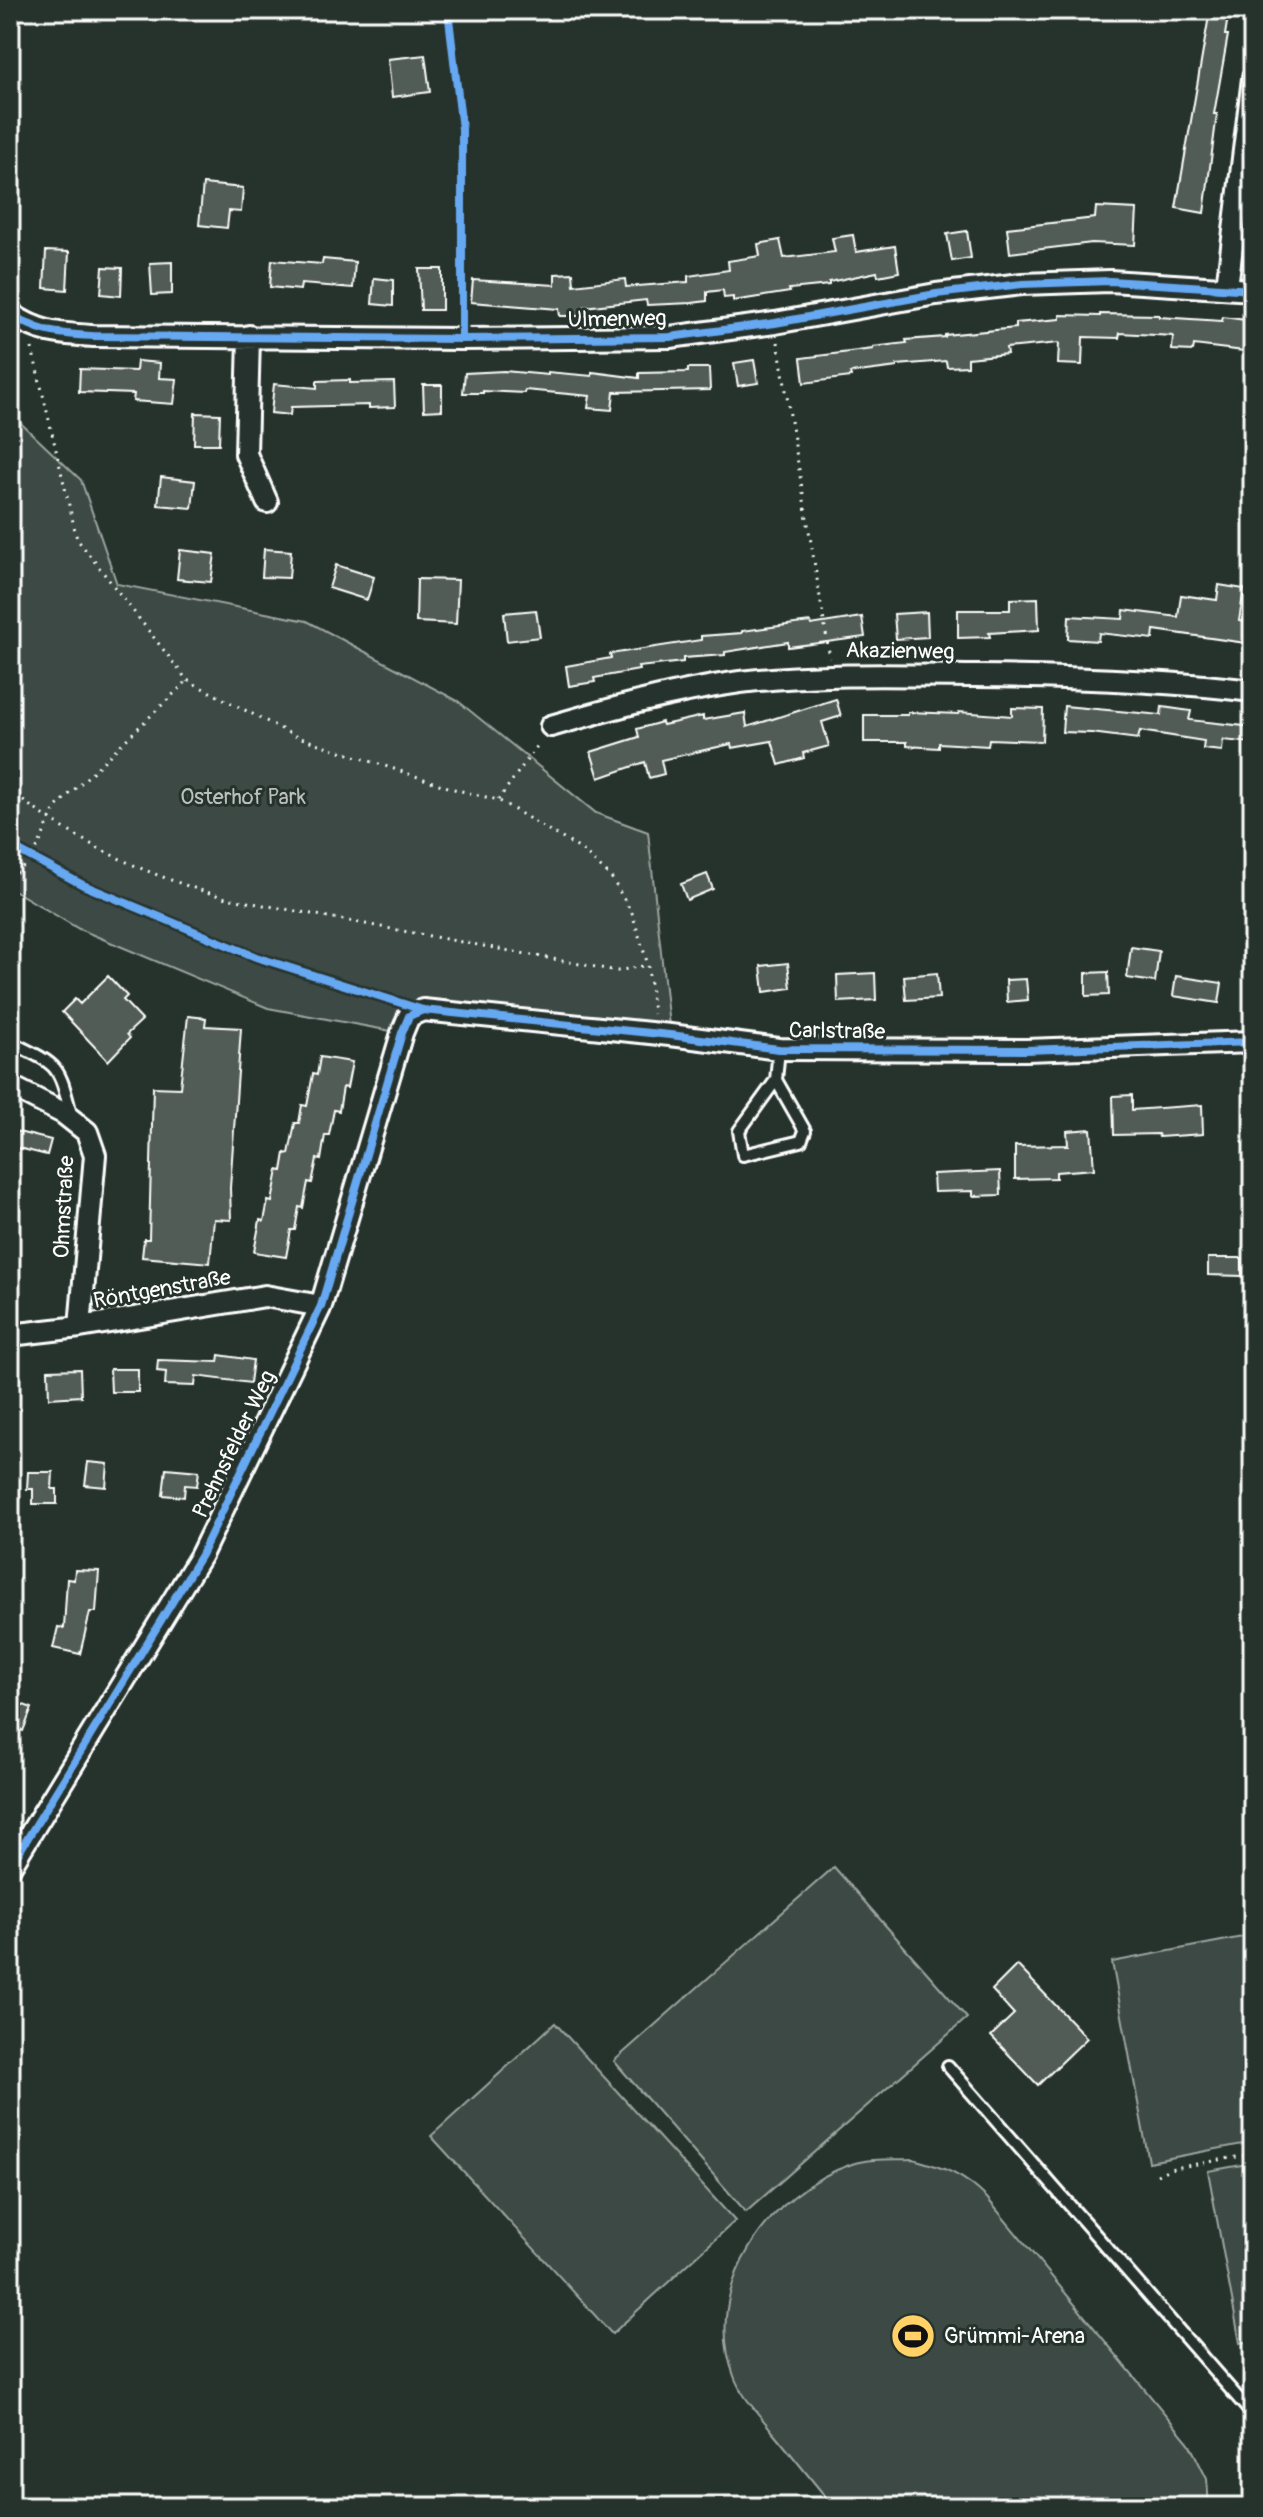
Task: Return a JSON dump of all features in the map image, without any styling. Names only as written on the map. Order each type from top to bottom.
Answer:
[{"type":"street","points":[[1227,287],[1253,78]]},
{"type":"street","name":"Ulmenweg","points":[[18,319],[58,334],[462,339],[670,337],[775,323],[936,294],[1022,284],[1110,281],[1253,290]]},
{"type":"street","points":[[249,336],[246,454],[267,502]]},
{"type":"street","name":"Akazienweg","points":[[551,726],[644,700],[738,683],[833,674],[1036,677],[1253,691]]},
{"type":"street","name":"Carlstraße","points":[[423,1010],[779,1049],[1026,1050],[1253,1042]]},
{"type":"street","name":"Prehnsfelder Weg","points":[[10,1867],[201,1555],[321,1306],[402,1033],[409,1016],[423,1010]]},
{"type":"street","name":"Ohmstraße","points":[[10,1086],[63,1113],[87,1132],[95,1155],[80,1327]]},
{"type":"street","name":"Röntgenstraße","points":[[10,1335],[80,1327],[265,1296],[321,1306]]},
{"type":"lane","points":[[10,1042],[49,1061],[56,1068],[61,1076],[72,1120]]},
{"type":"lane","points":[[776,1080],[805,1131],[801,1141],[743,1155],[739,1131],[776,1080],[779,1049]]},
{"type":"lane","points":[[948,2066],[1253,2415]]},
{"type":"path","points":[[18,319],[77,539],[187,680],[295,736],[457,790],[498,800],[582,850],[611,877],[632,913],[648,965],[653,998],[653,1033]]},
{"type":"path","points":[[775,323],[833,674]]},
{"type":"path","points":[[10,878],[33,858],[55,808],[187,680]]},
{"type":"path","points":[[498,800],[551,726]]},
{"type":"path","points":[[10,791],[49,821],[98,849],[167,880],[226,898],[617,971],[648,965]]},
{"type":"path","points":[[21,852],[45,864]]},
{"type":"path","points":[[1157,2175],[1169,2169],[1253,2154]]},
{"type":"green space","name":"Osterhof Park","points":[[10,413],[81,480],[117,584],[307,621],[458,701],[596,813],[648,832],[670,1035],[407,1003],[402,1033],[268,1008],[79,929],[10,888]]},
{"type":"green space","points":[[834,1867],[967,2018],[746,2212],[614,2061]]},
{"type":"green space","points":[[1253,1935],[1253,2142],[1149,2162],[1112,1962]]},
{"type":"green space","points":[[555,2023],[735,2221],[612,2334],[431,2136]]},
{"type":"green space","name":"Grümmi-Arena","points":[[913,2159],[953,2173],[987,2198],[1189,2443],[1207,2479],[1209,2507],[834,2507],[751,2405],[737,2383],[726,2343],[727,2310],[735,2278],[750,2248],[769,2220],[794,2197],[822,2178],[852,2164]]},
{"type":"green space","points":[[1253,2163],[1253,2340],[1240,2343],[1208,2171]]},
{"type":"building","points":[[1210,10],[1229,10],[1204,213],[1176,208]]},
{"type":"building","points":[[425,55],[430,92],[392,97],[388,59]]},
{"type":"building","points":[[203,184],[243,188],[241,212],[229,211],[227,228],[199,225]]},
{"type":"building","points":[[1096,207],[1137,209],[1135,245],[1092,243],[1010,253],[1007,228],[1095,218]]},
{"type":"building","points":[[967,231],[971,258],[952,261],[947,234]]},
{"type":"building","points":[[853,235],[856,252],[895,246],[899,272],[878,276],[877,272],[829,282],[829,285],[789,289],[790,292],[733,301],[733,297],[724,298],[723,290],[707,292],[707,301],[692,303],[647,305],[646,300],[584,307],[584,316],[560,316],[559,309],[471,302],[473,280],[555,285],[555,274],[573,273],[574,285],[625,279],[626,287],[688,282],[688,276],[729,270],[728,261],[760,256],[758,244],[780,240],[784,258],[835,252],[832,238]]},
{"type":"building","points":[[46,251],[69,252],[67,290],[44,288]]},
{"type":"building","points":[[323,259],[355,262],[353,288],[301,284],[300,290],[270,287],[272,260],[322,264]]},
{"type":"building","points":[[172,262],[172,294],[152,295],[150,263]]},
{"type":"building","points":[[103,267],[122,268],[121,296],[101,294]]},
{"type":"building","points":[[419,269],[442,269],[442,310],[421,310]]},
{"type":"building","points":[[374,278],[393,280],[393,306],[372,304]]},
{"type":"building","points":[[1100,314],[1222,321],[1223,317],[1253,321],[1253,352],[1194,345],[1193,351],[1172,350],[1173,336],[1120,333],[1119,338],[1083,337],[1082,365],[1058,364],[1059,343],[1006,348],[1007,354],[968,358],[968,366],[947,367],[946,361],[897,365],[850,373],[851,377],[804,383],[801,358],[873,349],[907,343],[906,340],[1016,328],[1016,323],[1060,319],[1060,315]]},
{"type":"building","points":[[754,360],[758,383],[738,386],[734,363]]},
{"type":"building","points":[[137,361],[160,363],[159,378],[177,379],[174,404],[133,401],[134,394],[79,392],[80,369],[136,371]]},
{"type":"building","points":[[688,368],[709,368],[710,390],[614,392],[612,410],[588,408],[590,396],[525,390],[524,393],[463,393],[465,373],[504,371],[548,375],[548,372],[592,376],[592,372],[639,378],[639,373],[688,372]]},
{"type":"building","points":[[350,380],[350,383],[394,382],[395,407],[291,407],[290,415],[271,413],[274,384],[317,388],[317,381]]},
{"type":"building","points":[[423,385],[442,385],[442,410],[424,411]]},
{"type":"building","points":[[195,413],[220,414],[219,444],[194,444]]},
{"type":"building","points":[[161,477],[195,481],[192,508],[158,505]]},
{"type":"building","points":[[264,549],[291,551],[289,578],[262,577]]},
{"type":"building","points":[[180,550],[215,554],[211,582],[177,579]]},
{"type":"building","points":[[336,565],[374,577],[367,600],[329,588]]},
{"type":"building","points":[[417,579],[458,580],[456,624],[416,622]]},
{"type":"building","points":[[1219,585],[1244,589],[1239,621],[1253,623],[1253,644],[1154,630],[1153,639],[1099,633],[1098,641],[1068,639],[1069,616],[1123,619],[1124,610],[1178,617],[1181,595],[1217,600]]},
{"type":"building","points":[[1038,598],[1039,630],[958,638],[958,610],[1010,610],[1010,599]]},
{"type":"building","points":[[536,610],[540,637],[507,641],[504,613]]},
{"type":"building","points":[[927,612],[928,637],[896,639],[894,614]]},
{"type":"building","points":[[862,617],[865,637],[788,647],[788,642],[725,652],[725,655],[683,658],[683,662],[638,667],[639,670],[569,686],[566,666],[611,658],[610,654],[701,640],[701,636]]},
{"type":"building","points":[[836,699],[841,716],[822,722],[829,746],[803,753],[804,758],[779,765],[772,741],[732,748],[731,744],[661,760],[664,774],[649,778],[645,762],[599,778],[591,752],[639,737],[637,729],[662,722],[663,725],[703,716],[703,720],[745,713],[747,727]]},
{"type":"building","points":[[1064,706],[1161,715],[1162,707],[1191,711],[1189,720],[1253,727],[1253,743],[1223,740],[1222,751],[1203,749],[1204,741],[1140,731],[1138,739],[1062,732]]},
{"type":"building","points":[[1012,708],[1043,709],[1042,741],[989,739],[988,746],[939,743],[939,748],[907,746],[907,742],[864,742],[864,715],[959,712],[1012,716]]},
{"type":"building","points":[[707,874],[713,889],[687,900],[681,884]]},
{"type":"building","points":[[1131,947],[1159,951],[1155,982],[1127,978]]},
{"type":"building","points":[[788,963],[791,988],[764,992],[761,966]]},
{"type":"building","points":[[1108,972],[1109,995],[1086,996],[1086,973]]},
{"type":"building","points":[[875,973],[876,1000],[838,1002],[837,975]]},
{"type":"building","points":[[937,973],[939,998],[906,1000],[904,976]]},
{"type":"building","points":[[108,976],[127,996],[123,1000],[142,1020],[127,1034],[130,1038],[108,1061],[62,1012],[75,999],[80,1004]]},
{"type":"building","points":[[1176,976],[1222,983],[1219,1003],[1173,996]]},
{"type":"building","points":[[1026,979],[1028,1000],[1007,1002],[1006,980]]},
{"type":"building","points":[[188,1016],[206,1018],[205,1026],[241,1028],[230,1188],[231,1220],[214,1219],[210,1263],[142,1257],[144,1239],[149,1239],[153,1087],[180,1088]]},
{"type":"building","points":[[320,1057],[352,1062],[347,1088],[343,1087],[339,1111],[334,1110],[329,1135],[325,1135],[321,1160],[317,1159],[312,1183],[308,1182],[303,1208],[299,1207],[295,1230],[291,1230],[286,1257],[254,1252],[260,1220],[264,1221],[268,1201],[272,1202],[278,1170],[282,1171],[285,1153],[289,1154],[302,1105],[307,1106],[313,1074],[317,1075]]},
{"type":"building","points":[[1132,1095],[1132,1110],[1202,1105],[1203,1134],[1159,1137],[1158,1134],[1114,1135],[1113,1096]]},
{"type":"building","points":[[1091,1129],[1094,1169],[1056,1172],[1056,1178],[1015,1179],[1015,1146],[1068,1145],[1067,1131]]},
{"type":"building","points":[[10,1130],[51,1140],[47,1155],[10,1146]]},
{"type":"building","points":[[1000,1171],[1001,1195],[973,1196],[973,1191],[934,1192],[933,1174]]},
{"type":"building","points":[[1208,1258],[1242,1258],[1242,1276],[1208,1275]]},
{"type":"building","points":[[219,1355],[253,1360],[250,1383],[196,1376],[195,1386],[165,1385],[166,1372],[157,1371],[158,1360],[218,1362]]},
{"type":"building","points":[[80,1369],[81,1396],[49,1398],[48,1370]]},
{"type":"building","points":[[110,1369],[138,1369],[138,1392],[111,1392]]},
{"type":"building","points":[[88,1462],[108,1464],[106,1487],[85,1485]]},
{"type":"building","points":[[166,1468],[199,1471],[197,1486],[185,1485],[184,1497],[163,1495]]},
{"type":"building","points":[[28,1472],[53,1472],[52,1489],[57,1489],[57,1504],[33,1504],[33,1489],[27,1489]]},
{"type":"building","points":[[75,1570],[99,1571],[96,1612],[90,1612],[80,1654],[53,1648],[58,1627],[64,1628],[67,1579],[74,1580]]},
{"type":"building","points":[[10,1700],[32,1708],[23,1731],[10,1726]]},
{"type":"building","points":[[1017,1965],[1087,2038],[1038,2085],[991,2036],[1014,2014],[992,1990]]},
{"type":"cycle path","points":[[448,10],[462,129],[462,339]]},
{"type":"cycle path","points":[[10,313],[39,329],[93,336],[670,337],[775,323],[936,294],[1022,284],[1110,281],[1253,290]]},
{"type":"cycle path","points":[[10,846],[83,885],[256,957],[423,1010],[779,1049],[1026,1050],[1253,1042]]},
{"type":"cycle path","points":[[10,1867],[201,1555],[321,1306],[402,1033],[409,1016],[423,1010]]},
{"type":"place","name":"Grümmi-Arena","points":[[913,2336]]}]
